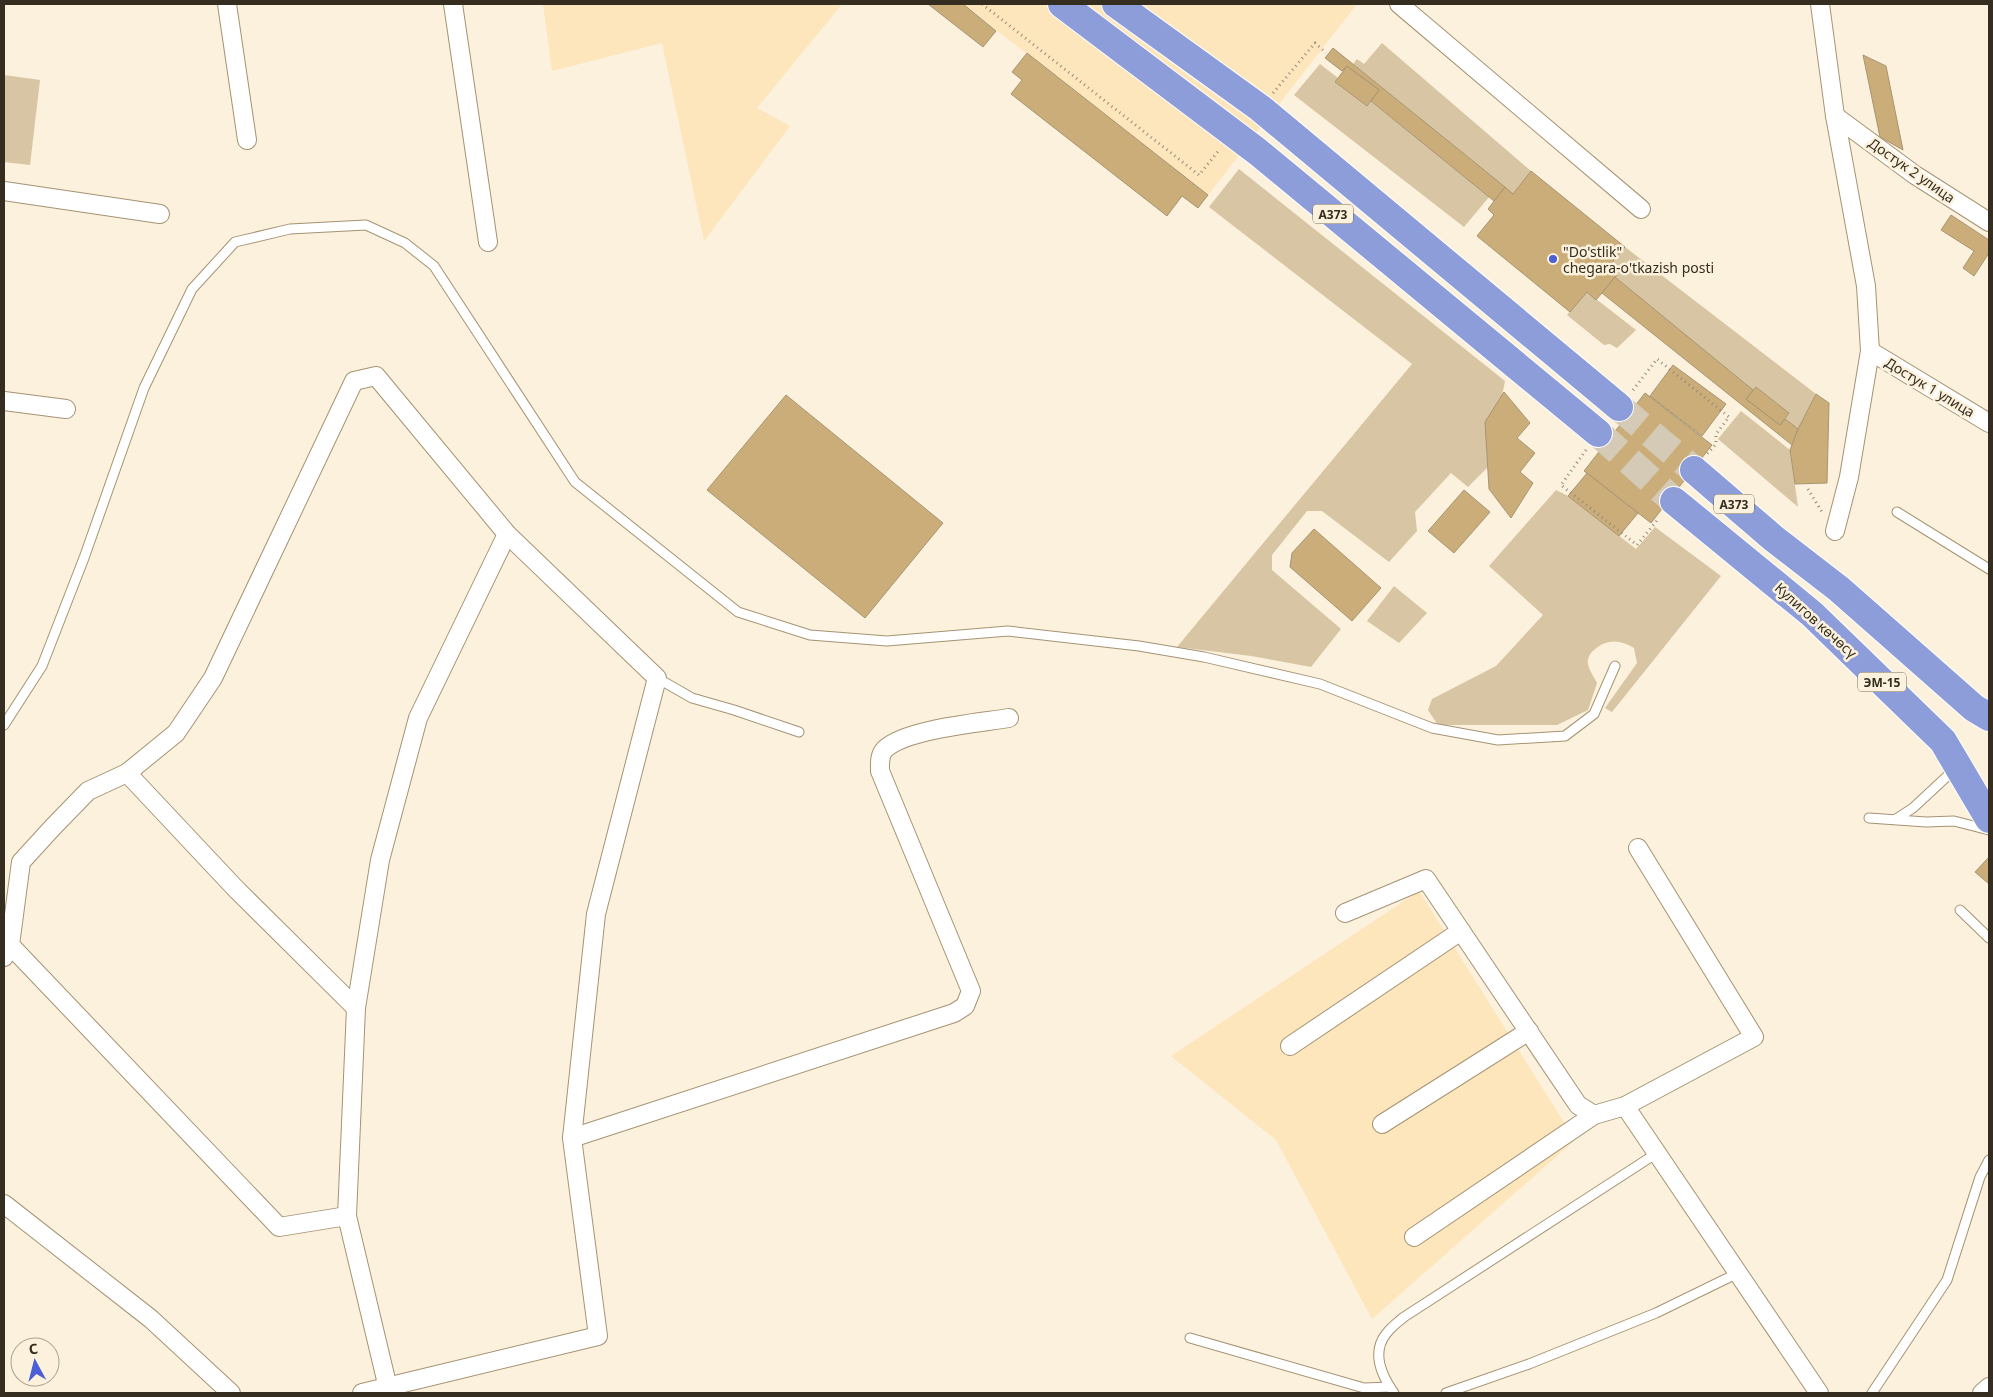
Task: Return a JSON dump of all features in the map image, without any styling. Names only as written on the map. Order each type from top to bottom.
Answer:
[{"type":"highway","name":"A373","points":[[1062,4],[1233,134],[1598,433]]},
{"type":"highway","name":"A373","points":[[1116,4],[1260,108],[1619,407]]},
{"type":"highway","name":"A373","points":[[1694,470],[1773,538]]},
{"type":"highway","name":"A373","points":[[1674,501],[1751,564]]},
{"type":"highway","name":"ЭМ-15","points":[[1773,538],[1839,589],[1974,708],[1989,717]]},
{"type":"highway","name":"Кулигов көчөсү","points":[[1751,564],[1812,614],[1943,741],[1989,818]]},
{"type":"street","points":[[227,4],[247,140]]},
{"type":"street","points":[[453,4],[488,242]]},
{"type":"street","points":[[1399,4],[1642,209]]},
{"type":"street","points":[[1820,4],[1835,116],[1866,286],[1870,351],[1849,477],[1835,531]]},
{"type":"street","name":"Достук 2 улица","points":[[1835,116],[1915,175],[1989,222]]},
{"type":"street","points":[[4,191],[160,214]]},
{"type":"street","name":"Достук 1 улица","points":[[1870,351],[1989,423]]},
{"type":"street","points":[[347,1216],[279,1227],[7,951],[21,862],[88,791],[127,773],[176,732],[213,678],[354,381],[376,376],[507,534],[657,678],[596,914],[572,1138],[598,1336],[362,1393]]},
{"type":"street","points":[[4,401],[66,408]]},
{"type":"street","points":[[388,1388],[347,1216],[356,1008],[380,860],[418,718],[507,534]]},
{"type":"street","points":[[572,1138],[954,1013],[965,1006],[971,992],[880,771],[880,758],[884,750],[897,740],[935,730],[1009,718]]},
{"type":"street","points":[[127,773],[235,888],[356,1008]]},
{"type":"street","points":[[1414,1237],[1594,1116],[1625,1106],[1754,1036],[1638,848]]},
{"type":"street","points":[[1345,913],[1426,879],[1578,1105],[1594,1116]]},
{"type":"street","points":[[1290,1046],[1461,931]]},
{"type":"street","points":[[1382,1124],[1529,1031]]},
{"type":"street","points":[[1625,1106],[1819,1393]]},
{"type":"street","points":[[4,1204],[151,1319],[231,1393]]},
{"type":"street","points":[[1982,1393],[1989,1387]]},
{"type":"lane","points":[[4,726],[42,666],[84,558],[144,388],[192,290],[235,242],[290,229],[366,225],[405,244],[434,266],[575,482],[738,612],[810,635],[887,641],[1008,632],[1139,646],[1204,657],[1320,684],[1432,728],[1498,740],[1565,736],[1594,714],[1615,666]]},
{"type":"lane","points":[[1897,512],[1989,569]]},
{"type":"lane","points":[[657,678],[692,698],[799,732]]},
{"type":"lane","points":[[1896,819],[1913,808],[1958,766]]},
{"type":"lane","points":[[1869,818],[1926,822],[1954,821],[1989,830]]},
{"type":"lane","points":[[1960,910],[1989,938]]},
{"type":"lane","points":[[1392,1390],[1386,1381],[1378,1354],[1385,1334],[1404,1317],[1657,1153]]},
{"type":"lane","points":[[1872,1393],[1947,1280],[1980,1177],[1989,1160]]},
{"type":"lane","points":[[1446,1393],[1529,1364],[1656,1313],[1738,1273]]},
{"type":"lane","points":[[1190,1338],[1364,1388],[1392,1390]]},
{"type":"path","points":[[982,4],[1199,175],[1233,134]]},
{"type":"path","points":[[1260,108],[1315,44],[1326,53]]},
{"type":"path","points":[[1619,407],[1657,359],[1729,417],[1716,434],[1716,444],[1694,470]]},
{"type":"path","points":[[1598,433],[1561,485],[1637,544],[1674,501]]},
{"type":"shaded area","points":[[543,4],[842,4],[757,108],[790,126],[704,241],[662,43],[552,71]]},
{"type":"shaded area","points":[[963,4],[1357,4],[1208,195]]},
{"type":"shaded area","points":[[1382,43],[1531,171],[1513,194],[1353,64],[1357,59],[1364,64]]},
{"type":"shaded area","points":[[1320,64],[1338,78],[1335,82],[1367,106],[1371,101],[1489,197],[1464,227],[1294,95]]},
{"type":"shaded area","points":[[4,75],[40,80],[30,165],[4,162]]},
{"type":"shaded area","points":[[1239,169],[1505,381],[1488,467],[1468,487],[1451,473],[1415,512],[1417,531],[1389,562],[1322,511],[1307,511],[1272,555],[1272,570],[1341,629],[1311,667],[1251,656],[1177,647],[1412,364],[1209,207]]},
{"type":"shaded area","points":[[1625,247],[1816,394],[1798,429],[1785,419],[1789,413],[1756,387],[1753,390],[1615,277],[1617,275],[1608,267]]},
{"type":"shaded area","points":[[1587,292],[1636,330],[1617,348],[1610,344],[1604,345],[1567,315]]},
{"type":"shaded area","points":[[1741,411],[1790,450],[1798,507],[1718,439]]},
{"type":"shaded area","points":[[1556,490],[1568,496],[1636,549],[1655,527],[1721,576],[1612,712],[1605,708],[1637,663],[1634,648],[1618,642],[1608,642],[1599,646],[1588,658],[1590,671],[1597,683],[1588,710],[1557,725],[1438,725],[1428,710],[1432,699],[1496,666],[1543,615],[1489,566]]},
{"type":"shaded area","points":[[1394,586],[1427,613],[1399,643],[1367,621]]},
{"type":"shaded area","points":[[1419,891],[1575,1140],[1372,1319],[1276,1140],[1171,1056]]},
{"type":"building","points":[[928,4],[963,4],[996,31],[983,47]]},
{"type":"building","points":[[1333,48],[1505,187],[1494,201],[1371,101],[1379,90],[1347,66],[1342,71],[1325,58]]},
{"type":"building","points":[[1027,53],[1208,195],[1198,208],[1182,196],[1167,216],[1011,94],[1022,80],[1012,72]]},
{"type":"building","points":[[1863,55],[1886,66],[1903,150],[1880,137]]},
{"type":"building","points":[[1347,66],[1379,90],[1367,106],[1335,82]]},
{"type":"building","points":[[1531,171],[1625,247],[1608,267],[1617,275],[1596,300],[1587,292],[1570,312],[1477,236],[1494,215],[1488,209],[1505,187],[1513,194]]},
{"type":"building","points":[[1951,215],[1989,240],[1989,253],[1974,276],[1963,268],[1974,251],[1941,230]]},
{"type":"building","points":[[1615,277],[1753,390],[1746,399],[1780,425],[1785,419],[1798,429],[1792,445],[1602,293]]},
{"type":"building","points":[[1673,365],[1726,404],[1702,436],[1650,396]]},
{"type":"building","points":[[1756,387],[1789,413],[1780,425],[1746,399]]},
{"type":"building","points":[[1504,392],[1530,423],[1517,438],[1535,453],[1520,472],[1533,483],[1511,518],[1489,489],[1485,422]]},
{"type":"building","points":[[1645,393],[1712,445],[1651,523],[1584,471]]},
{"type":"building","points":[[1816,394],[1829,403],[1827,483],[1795,484],[1790,450],[1798,429]]},
{"type":"building","points":[[786,395],[943,523],[865,618],[707,490]]},
{"type":"building","points":[[1587,473],[1638,513],[1619,536],[1568,496]]},
{"type":"building","points":[[1464,490],[1490,512],[1454,553],[1428,531]]},
{"type":"building","points":[[1314,529],[1381,588],[1352,621],[1290,567],[1292,553]]},
{"type":"building","points":[[1989,857],[1989,884],[1975,872]]},
{"type":"tunnel","points":[[1619,407],[1694,470]]},
{"type":"tunnel","points":[[1598,433],[1674,501]]},
{"type":"place","name":"\"Do'stlik\" chegara-o'tkazish posti","points":[[1553,259]]}]
